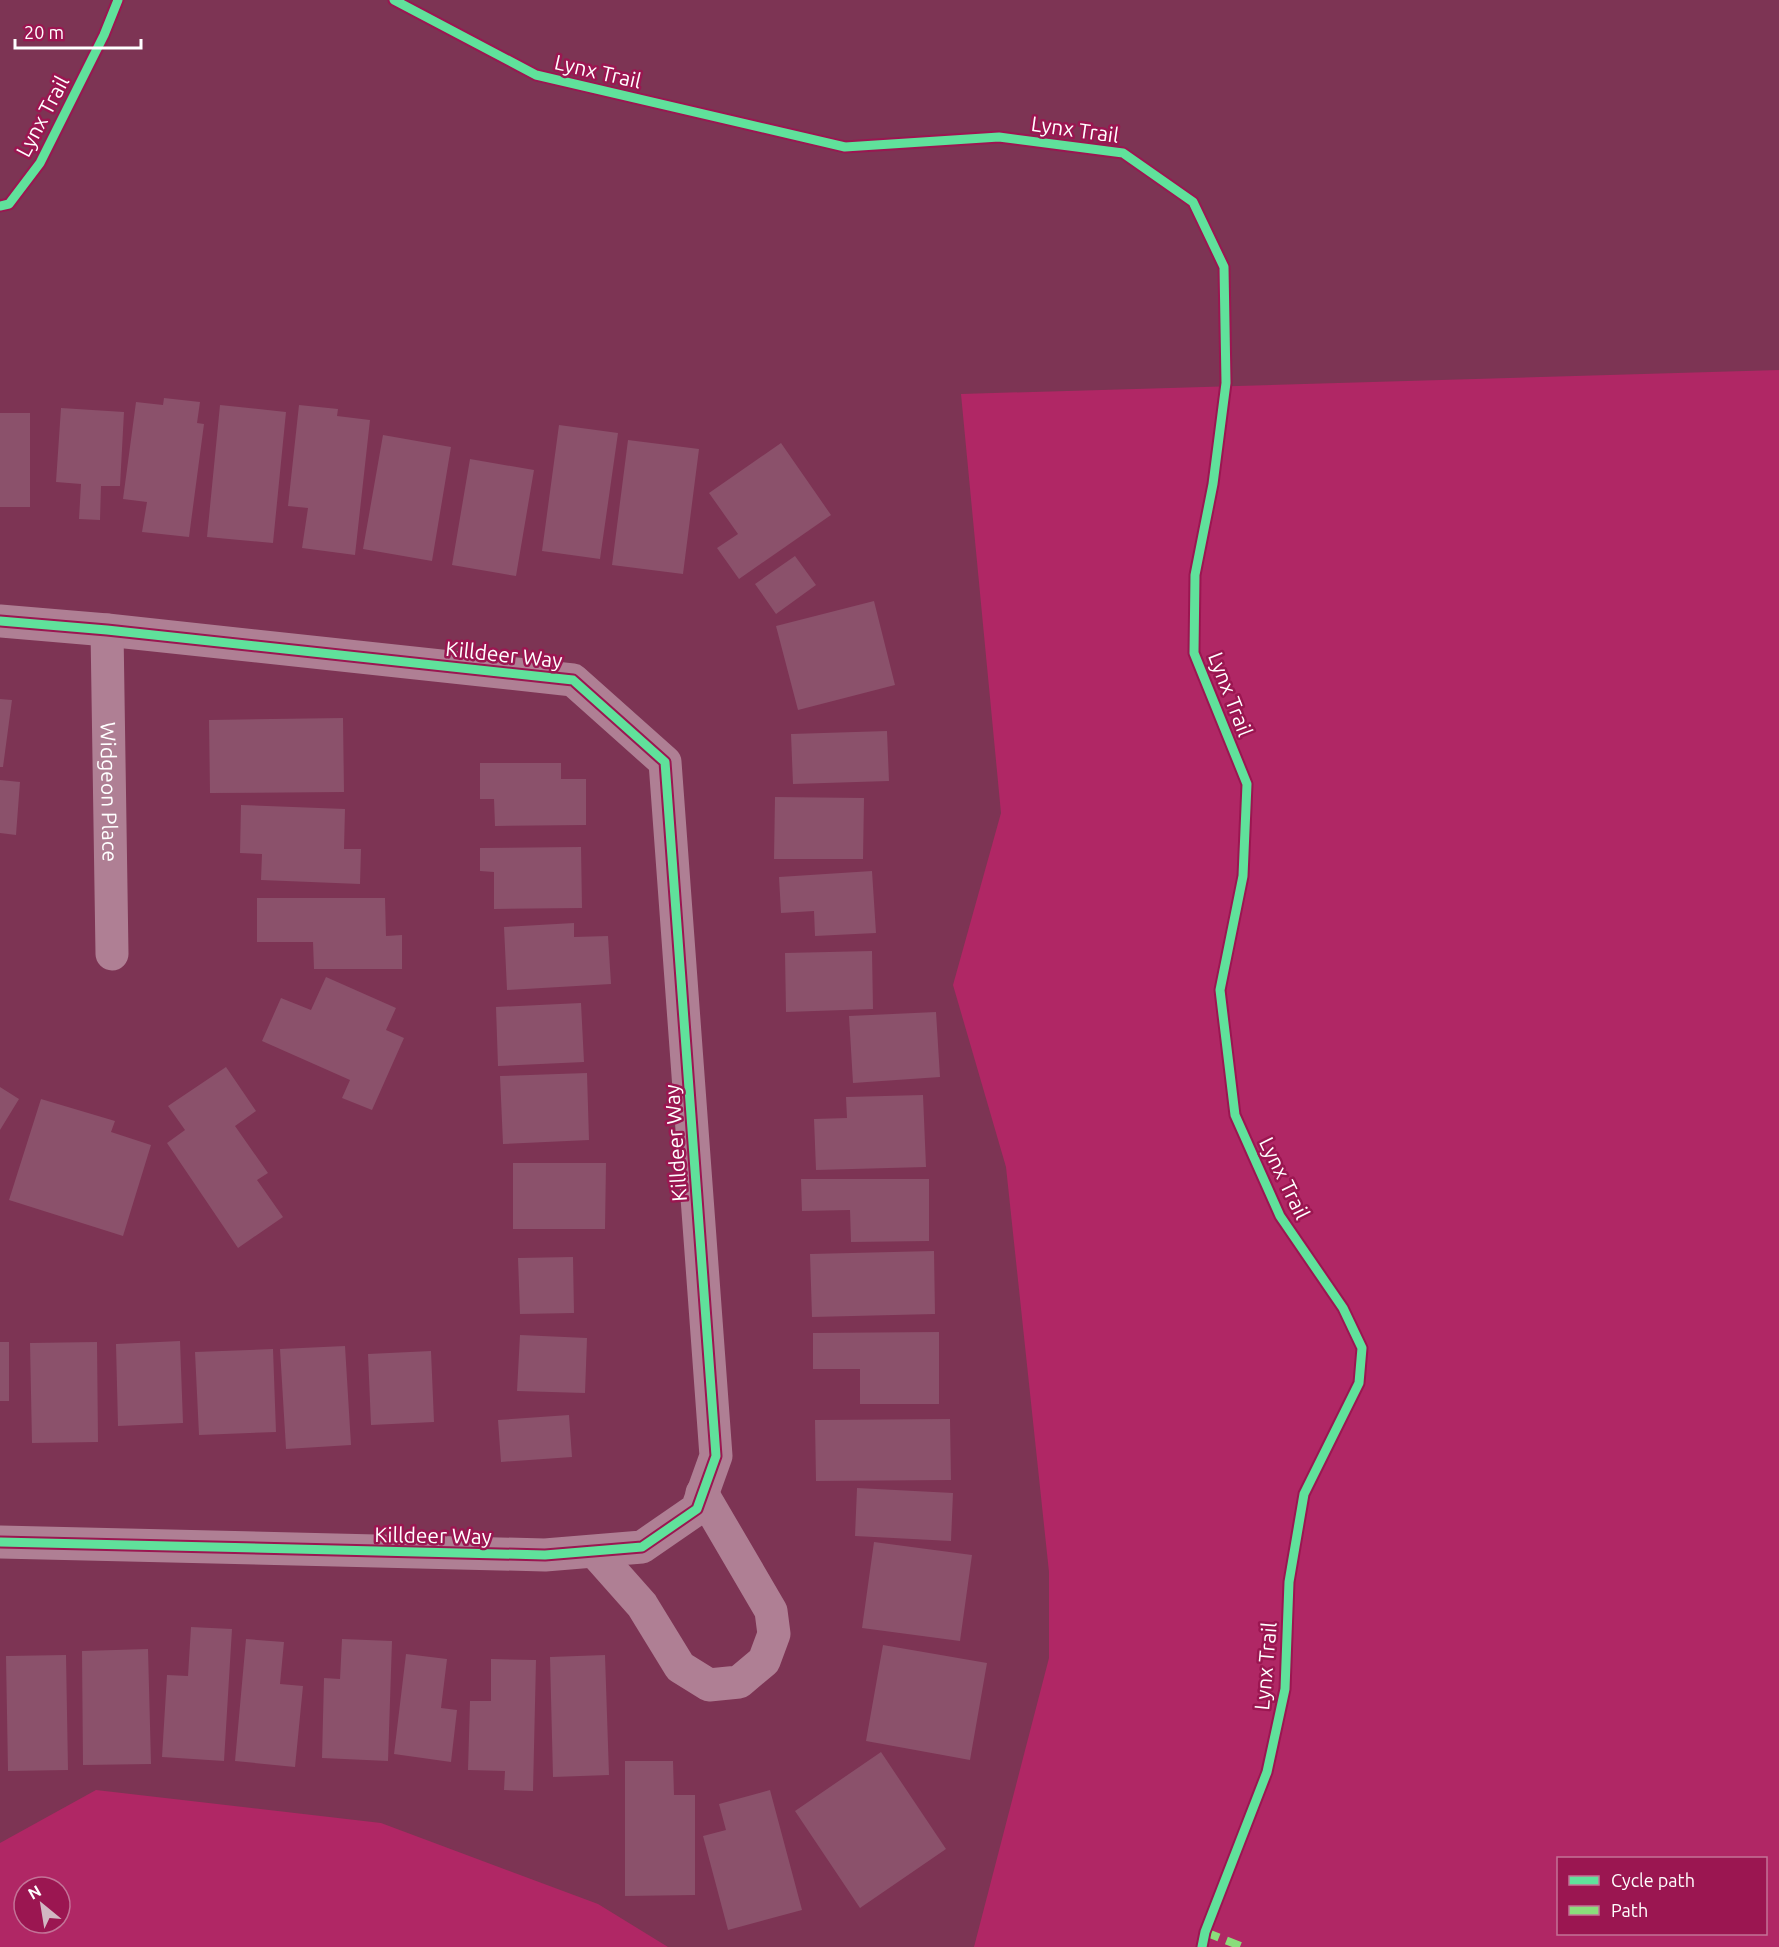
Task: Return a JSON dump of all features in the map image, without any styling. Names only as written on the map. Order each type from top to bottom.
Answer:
[{"type":"street","name":"Killdeer Way","points":[[0,621],[107,630],[573,680],[665,762],[716,1456],[697,1509],[642,1547],[545,1555],[0,1542]]},
{"type":"street","name":"Widgeon Place","points":[[107,630],[112,954]]},
{"type":"street","points":[[595,1552],[642,1605],[680,1667],[709,1685],[739,1682],[764,1661],[774,1634],[771,1611],[702,1493]]},
{"type":"shaded area","points":[[1779,370],[1779,1947],[974,1947],[1049,1658],[1049,1572],[1006,1167],[953,985],[1001,813],[961,394]]},
{"type":"shaded area","points":[[96,1790],[381,1823],[598,1904],[668,1947],[0,1947],[0,1843]]},
{"type":"building","points":[[164,398],[200,402],[197,423],[204,424],[189,537],[142,532],[147,502],[123,499],[136,402],[163,405]]},
{"type":"building","points":[[220,405],[286,412],[273,543],[207,537]]},
{"type":"building","points":[[299,405],[338,409],[337,416],[370,420],[355,555],[302,548],[308,508],[288,506]]},
{"type":"building","points":[[61,408],[124,412],[120,486],[101,486],[100,520],[79,519],[81,484],[56,482]]},
{"type":"building","points":[[0,413],[30,413],[30,507],[0,507]]},
{"type":"building","points":[[559,425],[618,433],[600,559],[542,551]]},
{"type":"building","points":[[383,435],[451,447],[432,561],[363,549]]},
{"type":"building","points":[[628,440],[699,449],[683,574],[612,565]]},
{"type":"building","points":[[781,443],[831,515],[739,579],[717,548],[738,534],[709,493]]},
{"type":"building","points":[[470,459],[534,470],[516,576],[452,565]]},
{"type":"building","points":[[795,556],[816,585],[776,614],[755,584]]},
{"type":"building","points":[[874,601],[895,685],[798,710],[776,626]]},
{"type":"building","points":[[0,699],[12,700],[3,767],[0,767]]},
{"type":"building","points":[[343,718],[344,792],[210,793],[209,720]]},
{"type":"building","points":[[887,731],[889,781],[793,784],[791,734]]},
{"type":"building","points":[[480,763],[561,763],[561,779],[586,779],[586,825],[495,826],[494,799],[480,799]]},
{"type":"building","points":[[0,780],[20,782],[16,835],[0,833]]},
{"type":"building","points":[[775,797],[864,798],[863,859],[774,859]]},
{"type":"building","points":[[241,805],[345,809],[344,849],[361,849],[360,884],[261,880],[262,854],[240,853]]},
{"type":"building","points":[[581,847],[582,908],[494,909],[494,872],[480,871],[480,848]]},
{"type":"building","points":[[872,871],[876,933],[815,936],[814,911],[781,913],[779,877]]},
{"type":"building","points":[[257,898],[385,898],[386,936],[402,935],[402,969],[314,969],[313,942],[257,942]]},
{"type":"building","points":[[574,923],[574,937],[608,936],[611,984],[507,990],[504,927]]},
{"type":"building","points":[[872,951],[873,1009],[786,1012],[785,953]]},
{"type":"building","points":[[326,977],[396,1008],[386,1030],[404,1038],[372,1110],[342,1098],[350,1080],[262,1041],[281,998],[311,1010]]},
{"type":"building","points":[[581,1003],[584,1062],[498,1066],[496,1007]]},
{"type":"building","points":[[936,1012],[940,1077],[853,1083],[849,1016]]},
{"type":"building","points":[[226,1067],[256,1111],[235,1126],[268,1173],[257,1180],[283,1217],[238,1248],[167,1143],[185,1130],[168,1106]]},
{"type":"building","points":[[587,1073],[589,1140],[503,1144],[500,1076]]},
{"type":"building","points":[[0,1087],[19,1099],[0,1130]]},
{"type":"building","points":[[923,1095],[926,1167],[816,1170],[814,1119],[847,1118],[846,1097]]},
{"type":"building","points":[[41,1099],[115,1121],[111,1132],[151,1145],[123,1236],[9,1200]]},
{"type":"building","points":[[513,1163],[606,1163],[605,1229],[513,1229]]},
{"type":"building","points":[[801,1179],[929,1179],[929,1241],[851,1242],[850,1210],[802,1211]]},
{"type":"building","points":[[934,1251],[935,1314],[812,1317],[810,1254]]},
{"type":"building","points":[[573,1257],[574,1313],[520,1314],[518,1258]]},
{"type":"building","points":[[939,1332],[939,1404],[860,1404],[860,1369],[813,1369],[813,1333]]},
{"type":"building","points":[[520,1335],[587,1338],[585,1393],[517,1391]]},
{"type":"building","points":[[180,1341],[183,1423],[118,1426],[116,1344]]},
{"type":"building","points":[[0,1342],[9,1342],[9,1401],[0,1401]]},
{"type":"building","points":[[97,1342],[98,1442],[32,1443],[30,1343]]},
{"type":"building","points":[[345,1346],[351,1445],[286,1449],[280,1349]]},
{"type":"building","points":[[273,1349],[276,1432],[199,1435],[195,1352]]},
{"type":"building","points":[[431,1351],[434,1422],[371,1425],[368,1354]]},
{"type":"building","points":[[569,1415],[572,1457],[501,1462],[498,1420]]},
{"type":"building","points":[[950,1419],[951,1480],[816,1481],[815,1420]]},
{"type":"building","points":[[857,1488],[953,1493],[951,1541],[855,1536]]},
{"type":"building","points":[[874,1542],[972,1555],[960,1641],[862,1628]]},
{"type":"building","points":[[191,1627],[232,1629],[224,1761],[162,1757],[167,1675],[188,1676]]},
{"type":"building","points":[[246,1639],[284,1642],[280,1684],[303,1686],[295,1767],[235,1761]]},
{"type":"building","points":[[342,1639],[392,1641],[388,1761],[322,1758],[324,1678],[340,1679]]},
{"type":"building","points":[[883,1645],[987,1663],[970,1760],[866,1741]]},
{"type":"building","points":[[148,1649],[151,1764],[83,1765],[82,1651]]},
{"type":"building","points":[[406,1654],[447,1659],[441,1708],[457,1710],[451,1762],[394,1754]]},
{"type":"building","points":[[66,1655],[68,1770],[8,1771],[6,1656]]},
{"type":"building","points":[[605,1655],[609,1775],[553,1777],[550,1657]]},
{"type":"building","points":[[491,1659],[536,1660],[533,1791],[504,1790],[505,1771],[468,1770],[470,1701],[491,1701]]},
{"type":"building","points":[[881,1752],[946,1849],[860,1908],[795,1811]]},
{"type":"building","points":[[625,1761],[673,1761],[674,1795],[695,1795],[695,1895],[625,1896]]},
{"type":"building","points":[[770,1790],[802,1910],[728,1930],[703,1836],[726,1830],[719,1804]]},
{"type":"marked path","points":[[1205,1932],[1243,1947]]},
{"type":"cycle path","name":"Lynx Trail","points":[[0,206],[9,204],[40,163],[104,35],[118,0]]},
{"type":"cycle path","name":"Lynx Trail","points":[[394,0],[536,75],[845,147],[999,137],[1123,153],[1193,202],[1224,267],[1226,383],[1213,484],[1195,575],[1194,653],[1247,784],[1243,876],[1220,990],[1235,1115],[1280,1216],[1343,1308],[1362,1348],[1359,1383],[1304,1494],[1289,1582],[1285,1689],[1267,1772],[1205,1932],[1202,1947]]},
{"type":"cycle path","points":[[0,621],[107,630],[573,680],[665,762],[716,1456],[697,1509],[642,1547],[545,1555],[0,1542]]}]
